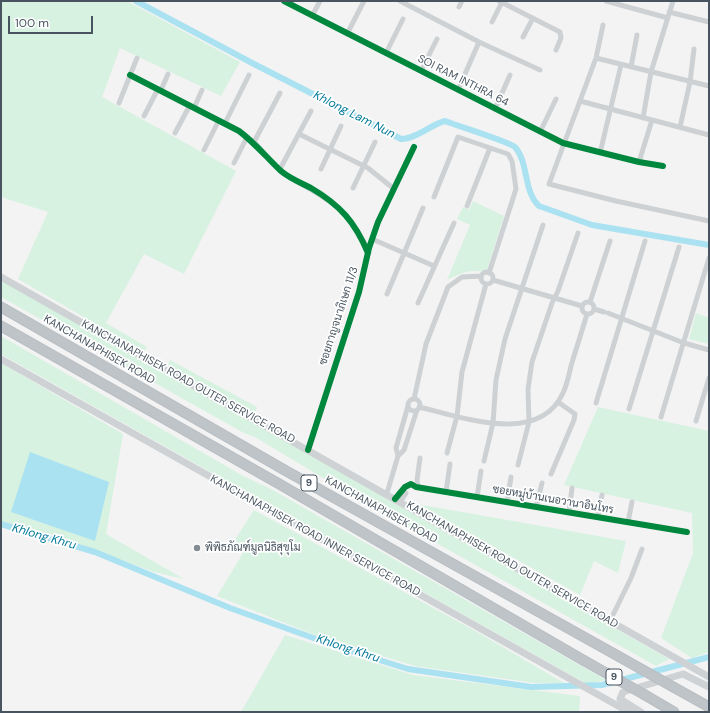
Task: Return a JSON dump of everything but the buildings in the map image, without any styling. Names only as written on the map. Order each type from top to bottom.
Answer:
[{"type":"highway","name":"KANCHANAPHISEK ROAD","points":[[1,307],[288,472],[709,707]]},
{"type":"highway","name":"9","points":[[1,326],[274,481],[674,712]]},
{"type":"main road","name":"KANCHANAPHISEK ROAD OUTER SERVICE ROAD","points":[[1,277],[709,677]]},
{"type":"main road","name":"KANCHANAPHISEK ROAD INNER SERVICE ROAD","points":[[1,359],[251,501],[629,712]]},
{"type":"main road","points":[[641,712],[620,699],[623,692],[683,674],[709,687]]},
{"type":"street","name":"SOI RAM INTHRA 64","points":[[284,1],[563,144],[639,162],[663,166]]},
{"type":"street","points":[[312,16],[320,1]]},
{"type":"street","points":[[348,34],[364,1]]},
{"type":"street","points":[[400,1],[479,42],[540,70]]},
{"type":"street","points":[[459,7],[462,1]]},
{"type":"street","points":[[606,1],[709,22]]},
{"type":"street","points":[[643,118],[651,72],[673,1]]},
{"type":"street","points":[[492,22],[501,2],[560,32],[561,38],[556,50]]},
{"type":"street","points":[[523,37],[533,18]]},
{"type":"street","points":[[386,53],[403,20]]},
{"type":"street","points":[[603,25],[596,58],[548,182],[551,185],[709,221]]},
{"type":"street","points":[[631,67],[637,35]]},
{"type":"street","points":[[421,71],[436,39]]},
{"type":"street","points":[[458,90],[479,42]]},
{"type":"street","points":[[680,127],[690,82],[694,49]]},
{"type":"street","points":[[119,103],[137,58]]},
{"type":"street","points":[[596,58],[709,86]]},
{"type":"street","points":[[600,153],[621,65]]},
{"type":"street","points":[[144,116],[168,74]]},
{"type":"street","points":[[130,75],[219,120],[254,142],[280,169],[320,193],[341,209],[352,221],[368,253]]},
{"type":"street","points":[[225,124],[249,75]]},
{"type":"street","points":[[495,109],[510,75]]},
{"type":"street","points":[[175,133],[202,90]]},
{"type":"street","points":[[254,142],[280,93]]},
{"type":"street","points":[[540,132],[556,99]]},
{"type":"street","points":[[580,100],[709,135]]},
{"type":"street","points":[[280,169],[311,111]]},
{"type":"street","points":[[204,150],[219,120]]},
{"type":"street","points":[[639,162],[652,120]]},
{"type":"street","points":[[321,169],[341,126]]},
{"type":"street","points":[[299,134],[363,166],[383,178],[394,189]]},
{"type":"street","points":[[234,163],[247,137]]},
{"type":"street","points":[[434,197],[458,137],[508,154],[512,161],[516,189],[489,272]]},
{"type":"street","points":[[353,188],[375,142]]},
{"type":"street","name":"ซอยกาญจนาภิเษก 11/3","points":[[308,450],[359,292],[372,239],[378,222],[414,147]]},
{"type":"street","points":[[467,206],[490,148]]},
{"type":"street","points":[[387,294],[423,208]]},
{"type":"street","points":[[418,304],[454,222]]},
{"type":"street","points":[[484,461],[493,423],[496,380],[505,340],[543,225]]},
{"type":"street","points":[[518,465],[529,422],[528,389],[532,362],[578,233]]},
{"type":"street","points":[[372,239],[434,266]]},
{"type":"street","points":[[610,241],[590,302],[594,309],[653,330],[684,343],[709,350]]},
{"type":"street","points":[[596,403],[645,241]]},
{"type":"street","points":[[629,409],[678,247]]},
{"type":"street","points":[[661,417],[709,258]]},
{"type":"street","points":[[398,456],[396,448],[409,402],[414,399],[426,344],[448,287],[462,277],[481,276],[485,272],[489,272]]},
{"type":"street","points":[[489,272],[493,276],[493,280]]},
{"type":"street","points":[[481,276],[481,280],[486,284]]},
{"type":"street","points":[[493,280],[582,306]]},
{"type":"street","points":[[486,284],[491,283],[493,280]]},
{"type":"street","points":[[447,454],[457,416],[462,372],[486,284]]},
{"type":"street","points":[[582,306],[585,303],[590,302]]},
{"type":"street","points":[[582,306],[584,312],[587,314]]},
{"type":"street","points":[[408,406],[411,410],[418,408],[506,425],[529,422],[550,412],[564,392],[587,314],[591,313],[594,309]]},
{"type":"street","points":[[696,421],[709,378]]},
{"type":"street","points":[[386,494],[398,456],[404,450],[418,408],[419,402],[414,399]]},
{"type":"street","points":[[551,474],[574,420],[575,414],[558,402]]},
{"type":"street","points":[[417,487],[420,458]]},
{"type":"street","points":[[446,492],[450,464]]},
{"type":"street","points":[[477,497],[481,471]]},
{"type":"street","points":[[507,502],[511,477]]},
{"type":"street","points":[[536,507],[542,483]]},
{"type":"street","name":"ซอยหมู่บ้านเนอวานาอินโทร","points":[[398,500],[406,490],[417,487],[687,532]]},
{"type":"street","points":[[569,512],[572,488]]},
{"type":"street","points":[[598,517],[602,496]]},
{"type":"street","points":[[628,522],[632,502]]},
{"type":"street","points":[[610,622],[631,578],[642,549]]},
{"type":"green space","points":[[1,1],[127,1],[240,62],[221,96],[120,48],[102,97],[236,171],[184,274],[144,254],[106,323],[147,347],[144,352],[18,279],[48,212],[1,197]]},
{"type":"green space","points":[[473,201],[504,216],[487,270],[467,272],[447,280],[470,225],[457,219],[463,207],[469,210]]},
{"type":"green space","points":[[1,280],[669,659],[656,666],[372,507],[253,436],[244,433],[1,297]]},
{"type":"green space","points":[[696,313],[709,318],[709,344],[689,339]]},
{"type":"green space","points":[[1,336],[243,476],[271,489],[606,680],[587,684],[1,354]]},
{"type":"green space","points":[[170,360],[257,407],[255,414],[167,366]]},
{"type":"green space","points":[[1,363],[123,434],[106,534],[184,579],[154,572],[63,538],[1,521]]},
{"type":"green space","points":[[598,407],[709,431],[709,652],[692,658],[661,638],[693,553],[692,513],[564,485]]},
{"type":"green space","points":[[417,504],[626,541],[618,573],[594,561],[580,595]]},
{"type":"green space","points":[[254,510],[479,633],[564,683],[535,683],[415,666],[320,637],[217,596],[246,548],[234,541]]},
{"type":"green space","points":[[285,635],[413,675],[580,696],[579,712],[241,712]]},
{"type":"water","points":[[30,452],[109,482],[95,541],[11,512]]},
{"type":"waterway","name":"Khlong Lam Nun","points":[[136,1],[254,64],[401,139],[412,137],[445,121],[515,147],[522,161],[530,193],[539,206],[592,225],[709,245]]},
{"type":"waterway","name":"Khlong Khru","points":[[1,524],[95,552],[230,608],[344,649],[408,669],[531,687],[602,685],[709,657]]},
{"type":"cycle path","points":[[284,1],[563,143],[639,162],[663,166]]},
{"type":"cycle path","points":[[130,75],[239,131],[284,174],[321,194],[346,215],[358,232],[368,253]]},
{"type":"cycle path","points":[[308,450],[359,292],[369,248],[378,222],[414,147]]},
{"type":"cycle path","points":[[395,499],[405,487],[411,484],[416,487],[687,532]]},
{"type":"place","name":"พิพิธภัณฑ์มูลนิธิสุขุโม","points":[[197,548]]}]
